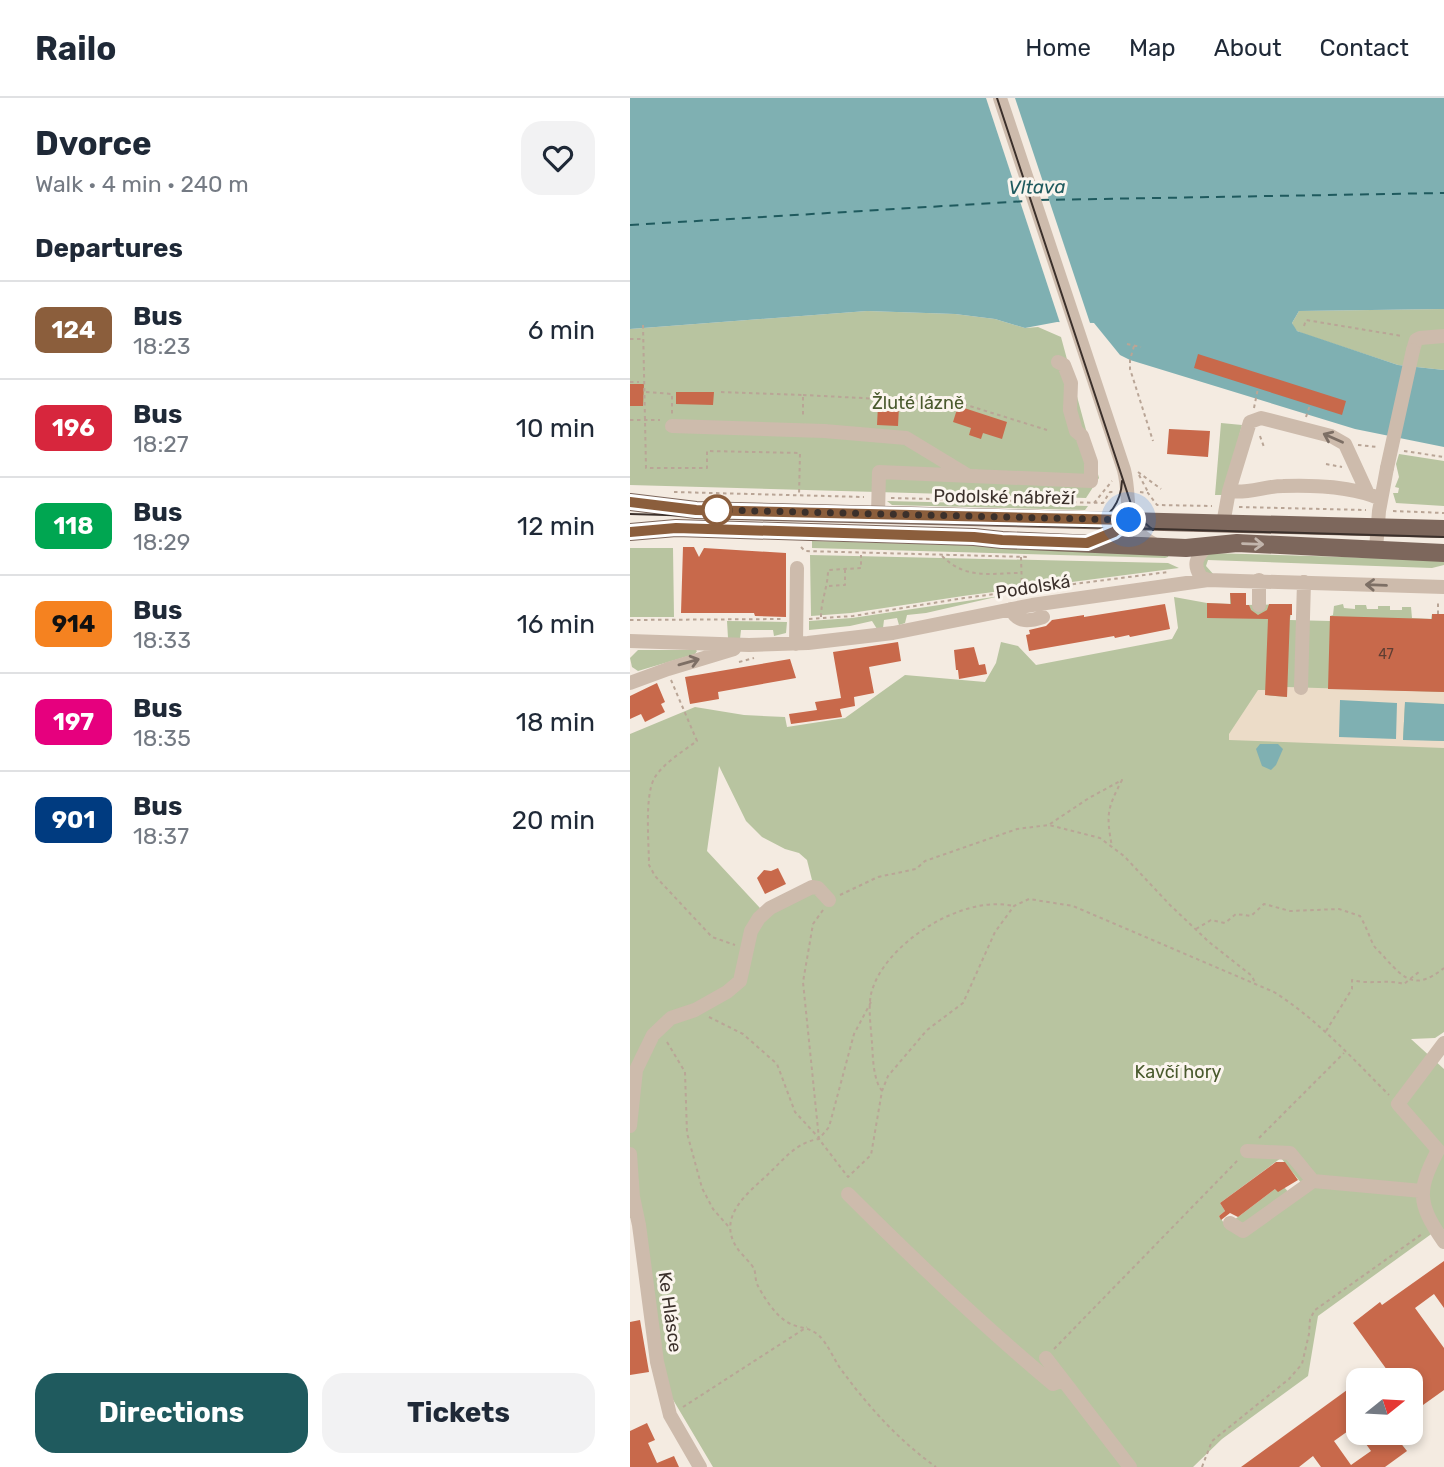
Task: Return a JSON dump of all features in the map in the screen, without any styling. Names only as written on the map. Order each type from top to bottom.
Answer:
[{"type":"main road","name":"Podolské nábřeží","points":[[630,502],[669,499],[696,510],[878,506],[1223,524],[1377,509],[1444,529]]},
{"type":"main road","points":[[667,529],[656,526],[652,517],[657,508],[669,499]]},
{"type":"main road","points":[[630,532],[667,529],[960,536],[1205,548],[1237,543],[1444,553]]},
{"type":"street","points":[[1000,98],[1127,482],[1129,520],[1142,538],[1158,546]]},
{"type":"street","points":[[1376,549],[1377,509],[1415,345],[1429,336],[1444,336]]},
{"type":"street","points":[[878,506],[879,472],[1091,481],[1090,462],[1070,410],[1071,383],[1064,365],[1058,362]]},
{"type":"street","points":[[1223,524],[1235,491],[1250,422],[1261,418],[1331,436],[1345,444],[1377,509]]},
{"type":"street","points":[[672,423],[906,438],[968,475]]},
{"type":"street","points":[[1235,491],[1282,485],[1347,489],[1377,509]]},
{"type":"street","points":[[1087,543],[1114,532],[1129,520]]},
{"type":"street","points":[[1205,548],[1196,558],[1195,565],[1201,577],[1208,580]]},
{"type":"street","points":[[796,644],[797,568]]},
{"type":"street","name":"Podolská","points":[[630,641],[796,644],[893,633],[1011,609],[1208,580],[1304,582],[1441,593]]},
{"type":"street","points":[[1259,580],[1259,605]]},
{"type":"street","points":[[1301,688],[1304,582]]},
{"type":"street","points":[[1011,609],[1013,615],[1020,620],[1030,621],[1044,617]]},
{"type":"street","points":[[630,683],[668,668],[749,645]]},
{"type":"street","points":[[630,1126],[636,1070],[650,1039],[678,1014],[695,1010],[727,992],[740,981],[751,931],[762,914],[812,887],[818,888],[829,900]]},
{"type":"street","points":[[1444,1043],[1398,1104],[1438,1150],[1426,1174],[1422,1191],[1424,1212],[1444,1242]]},
{"type":"street","points":[[1247,1151],[1290,1153],[1314,1181]]},
{"type":"street","name":"Ke Hlásce","points":[[630,1154],[633,1197],[657,1362],[670,1415],[700,1467]]},
{"type":"street","points":[[1230,1223],[1244,1231],[1314,1181],[1422,1191]]},
{"type":"street","points":[[848,1194],[944,1289],[1031,1366],[1053,1384],[1063,1380]]},
{"type":"street","points":[[1046,1357],[1130,1467]]},
{"type":"path","points":[[1304,326],[1306,320],[1411,337],[1415,345]]},
{"type":"path","points":[[643,325],[646,468],[707,468],[707,452],[800,453],[799,496]]},
{"type":"path","points":[[630,339],[644,339]]},
{"type":"path","points":[[1127,344],[1141,347]]},
{"type":"path","points":[[1134,345],[1130,369],[1153,441]]},
{"type":"path","points":[[630,382],[639,382]]},
{"type":"path","points":[[1254,404],[1258,388]]},
{"type":"path","points":[[630,420],[672,423],[672,394],[646,392]]},
{"type":"path","points":[[721,392],[960,403],[1046,430]]},
{"type":"path","points":[[802,430],[803,395]]},
{"type":"path","points":[[1306,418],[1310,405]]},
{"type":"path","points":[[1256,428],[1264,447]]},
{"type":"path","points":[[1148,493],[1137,471],[1161,489]]},
{"type":"path","points":[[1094,503],[1113,480],[1110,492]]},
{"type":"path","points":[[669,499],[799,496],[878,506],[1103,503]]},
{"type":"path","points":[[1157,505],[1217,507]]},
{"type":"path","points":[[1231,507],[1377,509],[1444,513]]},
{"type":"path","points":[[797,543],[805,551],[1030,557]]},
{"type":"path","points":[[821,618],[821,601],[828,586],[828,570],[861,568],[862,553]]},
{"type":"path","points":[[941,555],[966,572],[1021,573]]},
{"type":"path","points":[[1021,556],[1022,591]]},
{"type":"path","points":[[828,586],[845,585],[845,569]]},
{"type":"path","points":[[630,620],[796,620],[853,616],[1168,572]]},
{"type":"path","points":[[1437,613],[1441,593]]},
{"type":"path","points":[[669,676],[697,741],[670,761],[650,789],[649,865],[654,876],[712,937],[723,941]]},
{"type":"path","points":[[1049,825],[1089,797],[1122,780],[1109,807],[1112,848]]},
{"type":"path","points":[[819,1139],[803,982],[813,924],[829,900],[878,877],[916,869],[925,861],[1017,829],[1049,825],[1100,838],[1124,856],[1196,930],[1252,976],[1255,983]]},
{"type":"path","points":[[695,1010],[743,1034],[777,1064],[795,1112],[848,1177],[871,1155],[883,1091],[891,1072],[927,1030],[963,1003],[995,932],[1014,906],[1029,899],[1073,906],[1255,983],[1297,1006],[1326,1031],[1398,1104]]},
{"type":"path","points":[[1196,930],[1211,920],[1225,923],[1236,914],[1251,916],[1264,904],[1290,911],[1339,909],[1360,916],[1375,947],[1403,978],[1419,982],[1444,968]]},
{"type":"path","points":[[729,1227],[730,1219],[747,1193],[794,1149],[808,1140],[819,1139],[830,1127],[854,1034],[890,958],[905,943],[937,921],[959,911],[984,905],[1014,906]]},
{"type":"path","points":[[1326,1031],[1352,989],[1352,980],[1390,980],[1404,984],[1420,971]]},
{"type":"path","points":[[871,1002],[873,1055],[877,1084],[883,1091]]},
{"type":"path","points":[[658,1030],[685,1072],[687,1133],[702,1188],[713,1209],[729,1227],[735,1245],[754,1269],[757,1284],[768,1302],[785,1321],[807,1327],[823,1339],[839,1367],[871,1407],[915,1452],[936,1467]]},
{"type":"path","points":[[1046,1357],[1346,1051]]},
{"type":"path","points":[[1202,1467],[1212,1441],[1289,1379],[1302,1364],[1310,1319],[1315,1310],[1433,1226]]},
{"type":"path","points":[[670,1415],[807,1327]]},
{"type":"green space","points":[[1444,309],[1444,370],[1398,365],[1304,334],[1295,330],[1292,323],[1299,311]]},
{"type":"green space","name":"Žluté lázně","points":[[867,311],[955,314],[995,319],[1025,328],[1038,327],[1061,337],[1099,478],[1086,498],[630,485],[630,329]]},
{"type":"green space","points":[[1221,423],[1242,425],[1224,495],[1215,495]]},
{"type":"green space","points":[[1399,454],[1444,461],[1444,506],[1396,503],[1393,493],[1398,493],[1399,488],[1395,487],[1399,477],[1396,464]]},
{"type":"green space","points":[[887,501],[1088,506],[1085,510],[892,505]]},
{"type":"green space","points":[[812,541],[1170,551],[1165,558],[812,548]]},
{"type":"green space","points":[[630,548],[673,548],[674,617],[630,617]]},
{"type":"green space","points":[[1210,553],[1444,560],[1444,565],[1432,568],[1208,560],[1206,566],[1215,576],[1205,574],[1200,560]]},
{"type":"green space","points":[[810,555],[1168,563],[1179,568],[851,613],[811,616]]},
{"type":"green space","name":"Kavčí hory","points":[[1230,593],[1246,593],[1246,605],[1292,604],[1290,620],[1330,621],[1334,606],[1343,604],[1344,608],[1355,609],[1355,605],[1366,605],[1367,609],[1390,606],[1390,610],[1411,607],[1412,618],[1431,619],[1432,614],[1444,614],[1444,1032],[1435,1038],[1411,1039],[1444,1069],[1444,1230],[1441,1227],[1318,1316],[1308,1376],[1222,1439],[1193,1467],[713,1467],[672,1398],[666,1381],[641,1216],[630,1218],[630,734],[695,707],[744,715],[785,717],[787,727],[845,718],[905,675],[985,682],[996,663],[1001,642],[1018,646],[1036,665],[1172,639],[1178,628],[1174,597],[1230,604]],"holes":[[[719,766],[746,821],[762,837],[799,853],[807,860],[813,884],[760,908],[707,851]],[[1281,1158],[1302,1184],[1290,1194],[1284,1187],[1275,1189],[1226,1226],[1219,1216],[1225,1211],[1220,1203]]]},
{"type":"green space","points":[[1000,596],[907,615],[905,623],[899,625],[897,618],[884,620],[883,628],[877,629],[872,621],[809,630],[809,621],[852,618]]},
{"type":"green space","points":[[727,621],[787,622],[786,633],[774,636],[773,630],[741,630],[740,639],[728,638]]},
{"type":"green space","points":[[638,650],[697,651],[695,654],[638,671],[632,667],[630,658]]},
{"type":"shaded area","points":[[1287,687],[1444,692],[1444,704],[1405,703],[1403,739],[1444,741],[1444,748],[1229,740],[1229,734],[1258,690],[1265,690],[1266,695],[1286,697]]},
{"type":"water","name":"Vltava","points":[[630,98],[1444,98],[1444,309],[1299,311],[1292,323],[1297,331],[1398,365],[1444,370],[1444,447],[1355,429],[1130,360],[1120,355],[1094,323],[1057,322],[1025,328],[995,319],[955,314],[867,311],[630,329]]},
{"type":"water","points":[[1340,700],[1397,703],[1396,739],[1339,737]]},
{"type":"water","points":[[1405,702],[1444,704],[1444,741],[1403,740]]},
{"type":"water","points":[[1260,744],[1278,744],[1283,749],[1271,770],[1262,766],[1256,749]]},
{"type":"pier","points":[[986,98],[1015,98],[1091,326],[1061,326]]},
{"type":"building","points":[[1198,354],[1346,401],[1342,415],[1194,368]]},
{"type":"building","points":[[630,384],[644,384],[643,406],[630,406]]},
{"type":"building","points":[[676,392],[714,392],[713,405],[676,404]]},
{"type":"building","points":[[878,405],[899,406],[898,426],[877,425]]},
{"type":"building","points":[[958,406],[1007,422],[1002,439],[983,433],[981,439],[969,435],[971,428],[953,422]]},
{"type":"building","points":[[1169,429],[1210,431],[1208,457],[1167,454]]},
{"type":"building","points":[[683,547],[694,547],[699,557],[704,548],[786,553],[786,617],[755,616],[754,613],[681,613]]},
{"type":"building","points":[[1230,593],[1246,593],[1246,605],[1258,615],[1267,610],[1269,604],[1292,604],[1287,697],[1265,695],[1268,619],[1207,618],[1207,603],[1231,604]]},
{"type":"building","points":[[1165,604],[1170,629],[1029,651],[1026,635],[1030,634],[1029,630],[1046,626],[1052,620]]},
{"type":"building","points":[[1432,614],[1444,614],[1444,692],[1328,689],[1330,616],[1432,619]]},
{"type":"building","points":[[898,642],[901,661],[869,667],[874,693],[854,697],[855,706],[840,709],[842,717],[791,724],[789,714],[817,710],[815,702],[841,698],[833,652]]},
{"type":"building","points":[[974,647],[979,665],[985,664],[987,674],[959,679],[954,650]]},
{"type":"building","points":[[790,659],[796,678],[718,692],[719,699],[690,704],[685,677]]},
{"type":"building","points":[[657,683],[665,702],[661,704],[665,712],[645,722],[641,714],[630,719],[630,696]]},
{"type":"building","points":[[778,868],[786,884],[765,894],[757,878],[764,870]]},
{"type":"building","points":[[1276,1162],[1285,1162],[1298,1180],[1278,1192],[1275,1189],[1238,1217],[1230,1213],[1221,1220],[1219,1216],[1225,1211],[1220,1203]]},
{"type":"building","points":[[1444,1261],[1444,1308],[1434,1294],[1415,1308],[1444,1348],[1444,1390],[1423,1405],[1423,1368],[1386,1368],[1353,1323],[1380,1302],[1382,1305]]},
{"type":"building","points":[[640,1320],[649,1372],[630,1375],[630,1322]]},
{"type":"building","points":[[1346,1391],[1346,1432],[1334,1441],[1351,1465],[1371,1451],[1367,1446],[1403,1446],[1407,1451],[1385,1467],[1321,1467],[1313,1456],[1299,1467],[1241,1467]]},
{"type":"building","points":[[647,1423],[655,1440],[648,1443],[657,1463],[674,1456],[679,1467],[630,1467],[630,1431]]},
{"type":"ferry route","points":[[1040,200],[1444,193]]},
{"type":"ferry route","points":[[630,225],[1027,201]]},
{"type":"tram line","points":[[997,98],[1131,504],[1138,517],[1153,530]]},
{"type":"tram line","points":[[1089,524],[1103,518],[1117,503],[1122,481]]},
{"type":"tram line","points":[[630,514],[1444,537]]},
{"type":"bus line","name":"124","points":[[630,502],[696,510],[1129,520],[1114,532],[1087,543],[676,528],[630,532]]},
{"type":"route","points":[[717,510],[1129,520]]}]
